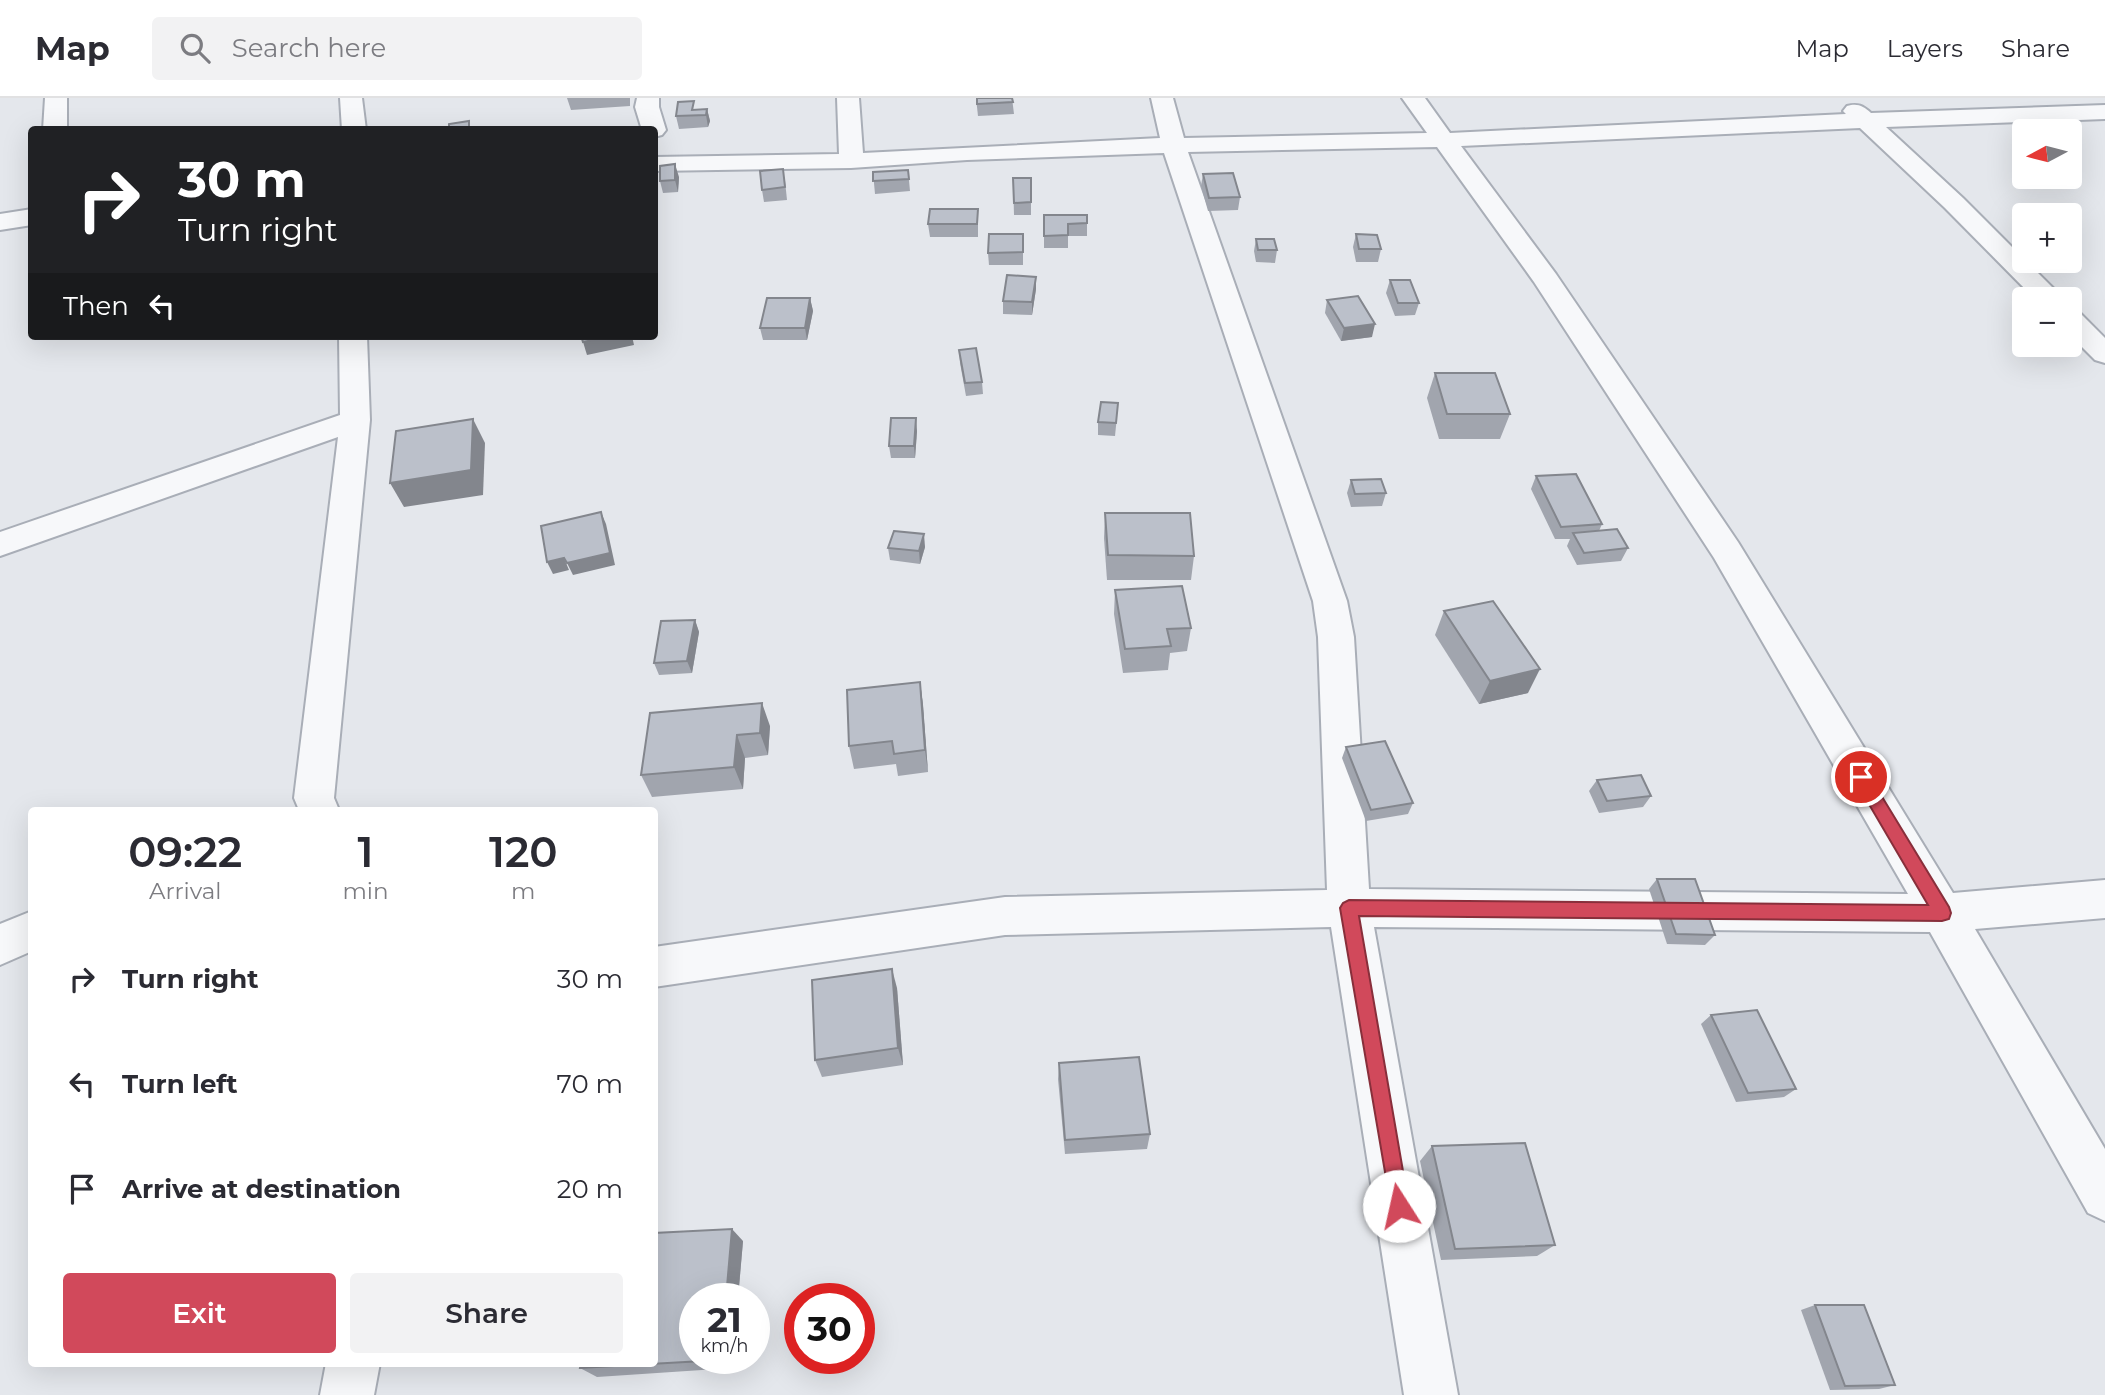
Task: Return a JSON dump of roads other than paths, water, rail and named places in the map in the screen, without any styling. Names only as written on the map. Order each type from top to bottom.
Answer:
[{"type":"street","points":[[55,126],[56,98]]},
{"type":"street","points":[[351,98],[354,126]]},
{"type":"street","points":[[648,98],[647,107],[653,126]]},
{"type":"street","points":[[848,98],[851,161]]},
{"type":"street","points":[[1162,98],[1174,145],[1329,601],[1336,637],[1349,908],[1431,1395]]},
{"type":"street","points":[[1413,98],[1546,280],[1726,550],[1942,913],[2105,1195]]},
{"type":"street","points":[[1841,98],[1954,203],[2038,287]]},
{"type":"street","points":[[659,164],[851,161],[967,153],[1174,145],[1446,140],[2105,112]]},
{"type":"street","points":[[0,222],[28,218]]},
{"type":"street","points":[[2082,331],[2105,354]]},
{"type":"street","points":[[307,806],[355,420],[353,340]]},
{"type":"street","points":[[0,544],[355,420]]},
{"type":"street","points":[[658,966],[1005,916],[1349,908],[1942,913],[2105,899]]},
{"type":"street","points":[[0,945],[28,932]]},
{"type":"street","points":[[347,1395],[352,1367]]}]
